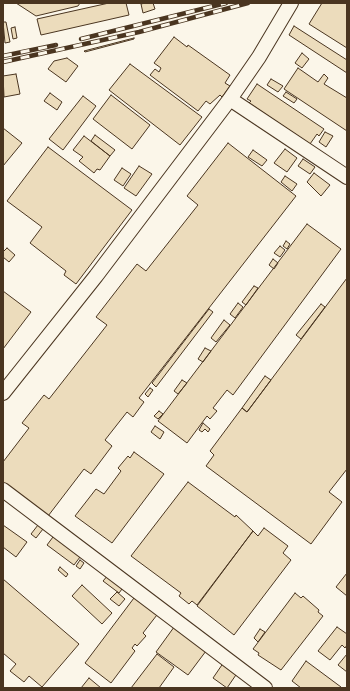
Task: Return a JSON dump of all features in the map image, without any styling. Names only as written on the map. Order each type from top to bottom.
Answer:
[{"type":"street","points":[[3,393],[96,276],[230,99],[259,57],[291,3]]},
{"type":"street","points":[[230,99],[347,177]]},
{"type":"street","points":[[3,490],[265,688]]},
{"type":"building","points":[[16,3],[80,3],[78,6],[36,16]]},
{"type":"building","points":[[109,3],[126,3],[129,15],[41,35],[37,19]]},
{"type":"building","points":[[153,3],[155,9],[143,13],[141,4]]},
{"type":"building","points":[[322,3],[347,3],[347,48],[309,24]]},
{"type":"building","points":[[3,22],[6,22],[10,42],[5,43]]},
{"type":"building","points":[[294,26],[347,60],[347,73],[289,35]]},
{"type":"building","points":[[15,27],[17,38],[13,39],[11,28]]},
{"type":"building","points":[[174,37],[187,47],[188,45],[230,75],[225,83],[230,86],[222,97],[220,95],[210,104],[206,101],[198,111],[150,75],[155,69],[159,72],[161,68],[154,63]]},
{"type":"building","points":[[134,38],[85,52],[84,51]]},
{"type":"building","points":[[302,53],[309,59],[302,68],[295,63]]},
{"type":"building","points":[[67,58],[78,66],[66,82],[48,69],[54,61]]},
{"type":"building","points":[[130,64],[202,117],[180,145],[109,90]]},
{"type":"building","points":[[298,68],[318,82],[324,74],[328,78],[324,84],[347,98],[347,131],[284,89]]},
{"type":"building","points":[[16,74],[20,94],[4,97],[3,76]]},
{"type":"building","points":[[271,79],[283,86],[278,92],[267,85]]},
{"type":"building","points":[[257,84],[324,129],[319,136],[317,134],[310,144],[249,103],[251,101],[247,99]]},
{"type":"building","points":[[286,92],[297,99],[294,103],[283,96]]},
{"type":"building","points":[[50,93],[62,102],[57,110],[44,101]]},
{"type":"building","points":[[111,95],[150,125],[132,149],[93,119]]},
{"type":"building","points":[[83,96],[96,106],[63,150],[49,139]]},
{"type":"building","points":[[3,128],[22,143],[3,166]]},
{"type":"building","points":[[325,132],[333,136],[326,147],[319,142]]},
{"type":"building","points":[[95,135],[115,150],[110,156],[91,141]]},
{"type":"building","points":[[84,136],[110,156],[100,170],[97,169],[94,173],[79,161],[83,157],[73,150]]},
{"type":"building","points":[[228,143],[296,196],[139,398],[144,402],[133,417],[127,412],[105,440],[112,446],[91,474],[84,469],[45,520],[3,487],[3,462],[29,428],[22,423],[44,395],[49,399],[107,325],[96,317],[137,264],[146,271],[198,205],[187,196]]},
{"type":"building","points":[[48,147],[132,210],[76,284],[64,275],[66,271],[30,243],[42,227],[7,201]]},
{"type":"building","points":[[285,149],[297,158],[287,172],[274,163]]},
{"type":"building","points":[[253,150],[267,160],[262,166],[248,157]]},
{"type":"building","points":[[303,159],[315,167],[310,174],[298,166]]},
{"type":"building","points":[[139,166],[152,174],[136,196],[124,188]]},
{"type":"building","points":[[122,168],[131,174],[123,186],[114,180]]},
{"type":"building","points":[[314,173],[330,185],[321,196],[307,182]]},
{"type":"building","points":[[285,176],[297,184],[292,191],[281,182]]},
{"type":"building","points":[[307,224],[341,249],[233,395],[227,390],[213,408],[217,411],[210,419],[207,416],[187,443],[158,421]]},
{"type":"building","points":[[286,241],[290,244],[287,249],[283,246]]},
{"type":"building","points":[[280,246],[285,250],[280,257],[274,253]]},
{"type":"building","points":[[7,248],[15,255],[9,262],[3,257],[3,252]]},
{"type":"building","points":[[273,259],[278,263],[274,269],[269,265]]},
{"type":"building","points":[[347,278],[347,469],[329,492],[342,502],[311,544],[206,466],[214,455],[210,451],[242,408],[247,412]]},
{"type":"building","points":[[254,286],[258,288],[246,305],[242,302]]},
{"type":"building","points":[[3,291],[31,312],[3,349]]},
{"type":"building","points":[[238,303],[243,307],[235,318],[230,314]]},
{"type":"building","points":[[321,304],[325,307],[301,339],[296,335]]},
{"type":"building","points":[[209,309],[213,312],[156,387],[152,383]]},
{"type":"building","points":[[224,320],[230,325],[216,342],[211,338]]},
{"type":"building","points":[[205,348],[211,351],[203,362],[198,359]]},
{"type":"building","points":[[265,376],[271,380],[247,412],[242,408]]},
{"type":"building","points":[[182,380],[187,383],[178,394],[174,391]]},
{"type":"building","points":[[150,388],[153,390],[148,397],[145,394]]},
{"type":"building","points":[[159,411],[163,414],[158,419],[154,416]]},
{"type":"building","points":[[203,423],[210,429],[208,432],[205,429],[202,432],[199,430]]},
{"type":"building","points":[[155,426],[164,432],[160,439],[151,432]]},
{"type":"building","points":[[134,452],[164,474],[112,543],[75,516],[96,489],[104,494],[121,471],[118,468],[128,456],[130,458]]},
{"type":"building","points":[[188,482],[235,517],[236,515],[253,531],[197,605],[192,601],[189,604],[179,596],[181,593],[131,556]]},
{"type":"building","points":[[3,525],[27,542],[16,557],[3,547]]},
{"type":"building","points":[[38,525],[43,529],[36,538],[31,534]]},
{"type":"building","points":[[264,528],[288,546],[283,553],[291,560],[234,635],[197,606],[253,531],[258,536]]},
{"type":"building","points":[[56,533],[83,553],[74,565],[47,545]]},
{"type":"building","points":[[80,560],[84,563],[80,569],[76,566]]},
{"type":"building","points":[[60,567],[68,574],[66,577],[58,570]]},
{"type":"building","points":[[347,573],[347,596],[336,587]]},
{"type":"building","points":[[109,574],[125,585],[119,593],[103,581]]},
{"type":"building","points":[[3,579],[79,644],[42,687],[29,676],[24,682],[10,671],[16,664],[3,653]]},
{"type":"building","points":[[82,585],[112,613],[102,624],[72,596]]},
{"type":"building","points":[[117,592],[125,599],[119,606],[110,599]]},
{"type":"building","points":[[295,593],[301,598],[303,596],[319,610],[318,612],[323,616],[281,670],[258,655],[259,653],[253,649]]},
{"type":"building","points":[[137,594],[160,611],[143,633],[146,636],[137,646],[135,644],[132,648],[135,651],[111,683],[85,663]]},
{"type":"building","points":[[177,623],[209,647],[188,675],[156,652]]},
{"type":"building","points":[[337,627],[347,634],[347,645],[345,648],[342,645],[330,660],[318,651]]},
{"type":"building","points":[[260,629],[265,632],[258,642],[254,638]]},
{"type":"building","points":[[157,654],[174,667],[159,688],[131,688]]},
{"type":"building","points":[[347,654],[347,672],[338,665]]},
{"type":"building","points":[[226,659],[240,669],[227,688],[213,678]]},
{"type":"building","points":[[306,661],[341,687],[301,688],[292,681]]},
{"type":"building","points":[[89,678],[101,688],[81,688]]},
{"type":"railway","points":[[81,39],[226,3]]},
{"type":"railway","points":[[3,62],[139,32],[248,3]]},
{"type":"railway","points":[[3,56],[56,45]]}]
